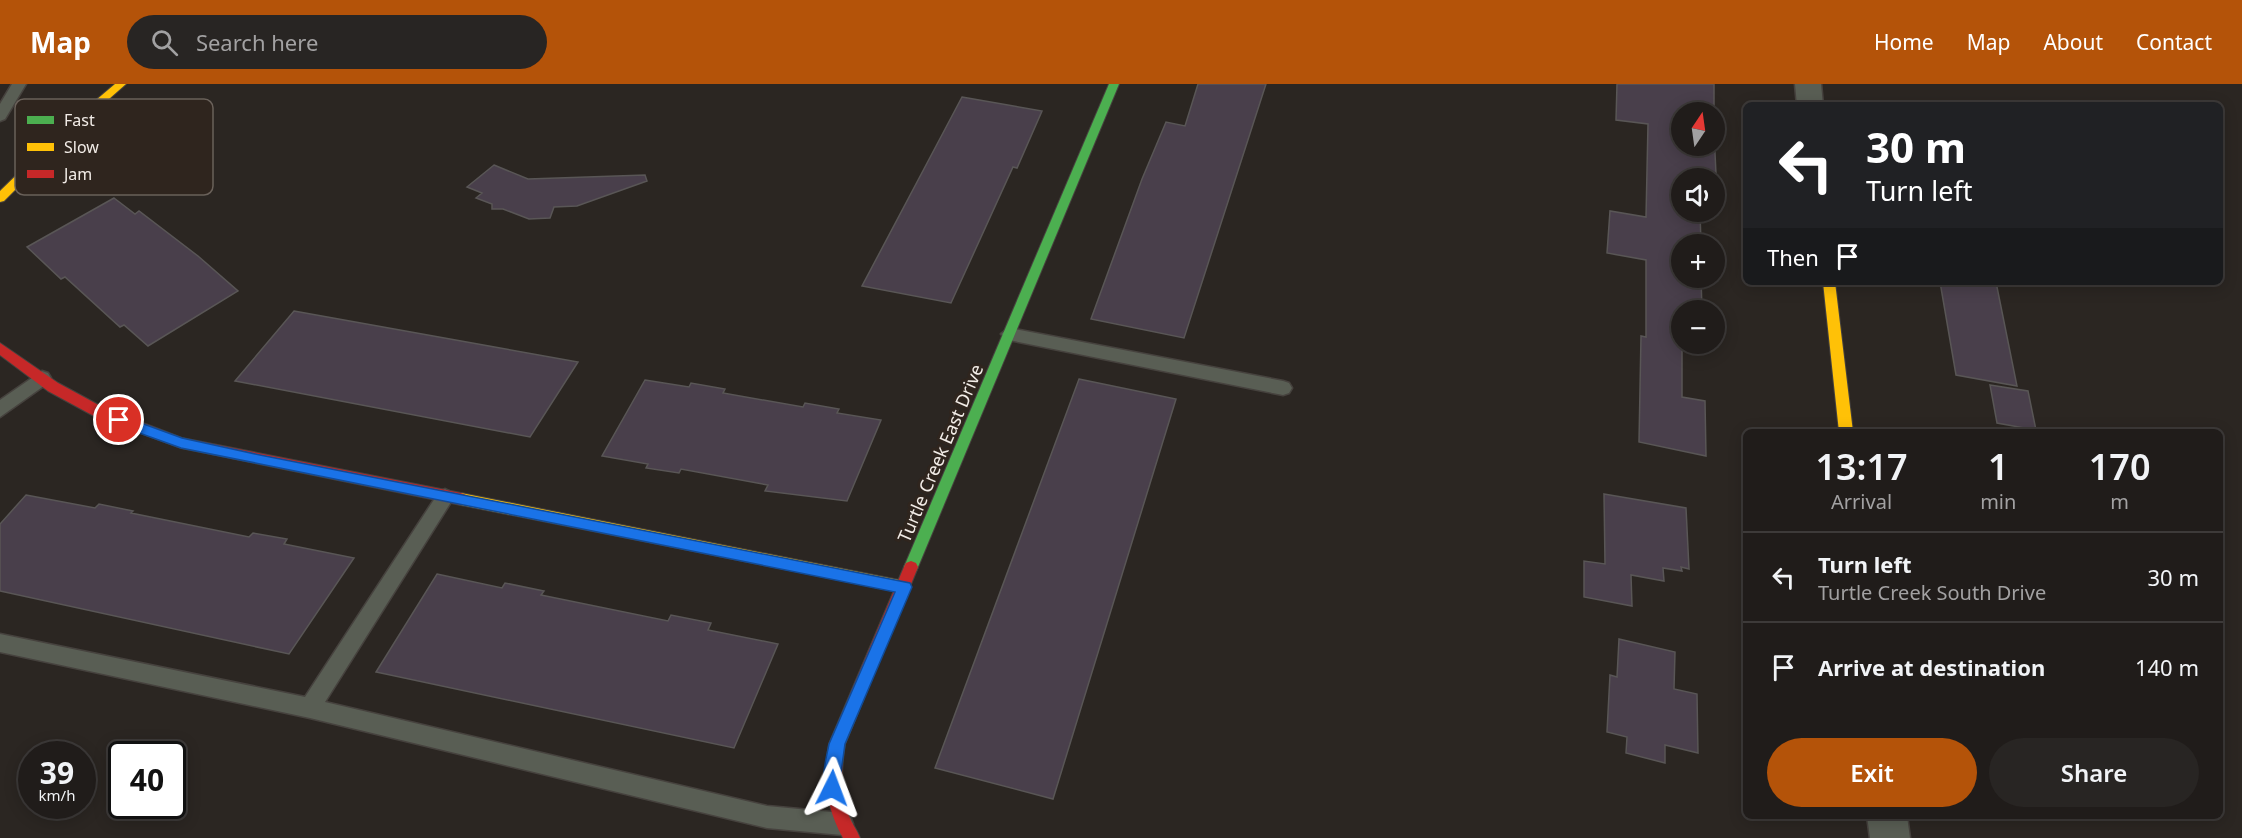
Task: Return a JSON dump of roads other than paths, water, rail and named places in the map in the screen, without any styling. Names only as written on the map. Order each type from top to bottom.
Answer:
[{"type":"street","points":[[103,99],[121,84]]},
{"type":"street","name":"Turtle Creek East Drive","points":[[847,831],[832,788],[832,771],[837,744],[1114,84]]},
{"type":"street","points":[[1808,84],[1810,102]]},
{"type":"street","points":[[0,198],[15,183]]},
{"type":"street","points":[[1829,285],[1846,429]]},
{"type":"street","points":[[0,348],[42,378],[99,412],[181,443],[904,587]]},
{"type":"street","points":[[1887,819],[1890,838]]},
{"type":"lane","points":[[0,116],[19,84]]},
{"type":"lane","points":[[1009,334],[1283,388]]},
{"type":"lane","points":[[0,410],[42,378]]},
{"type":"lane","points":[[310,708],[445,496]]},
{"type":"lane","points":[[0,643],[310,708],[767,817],[847,831]]}]
